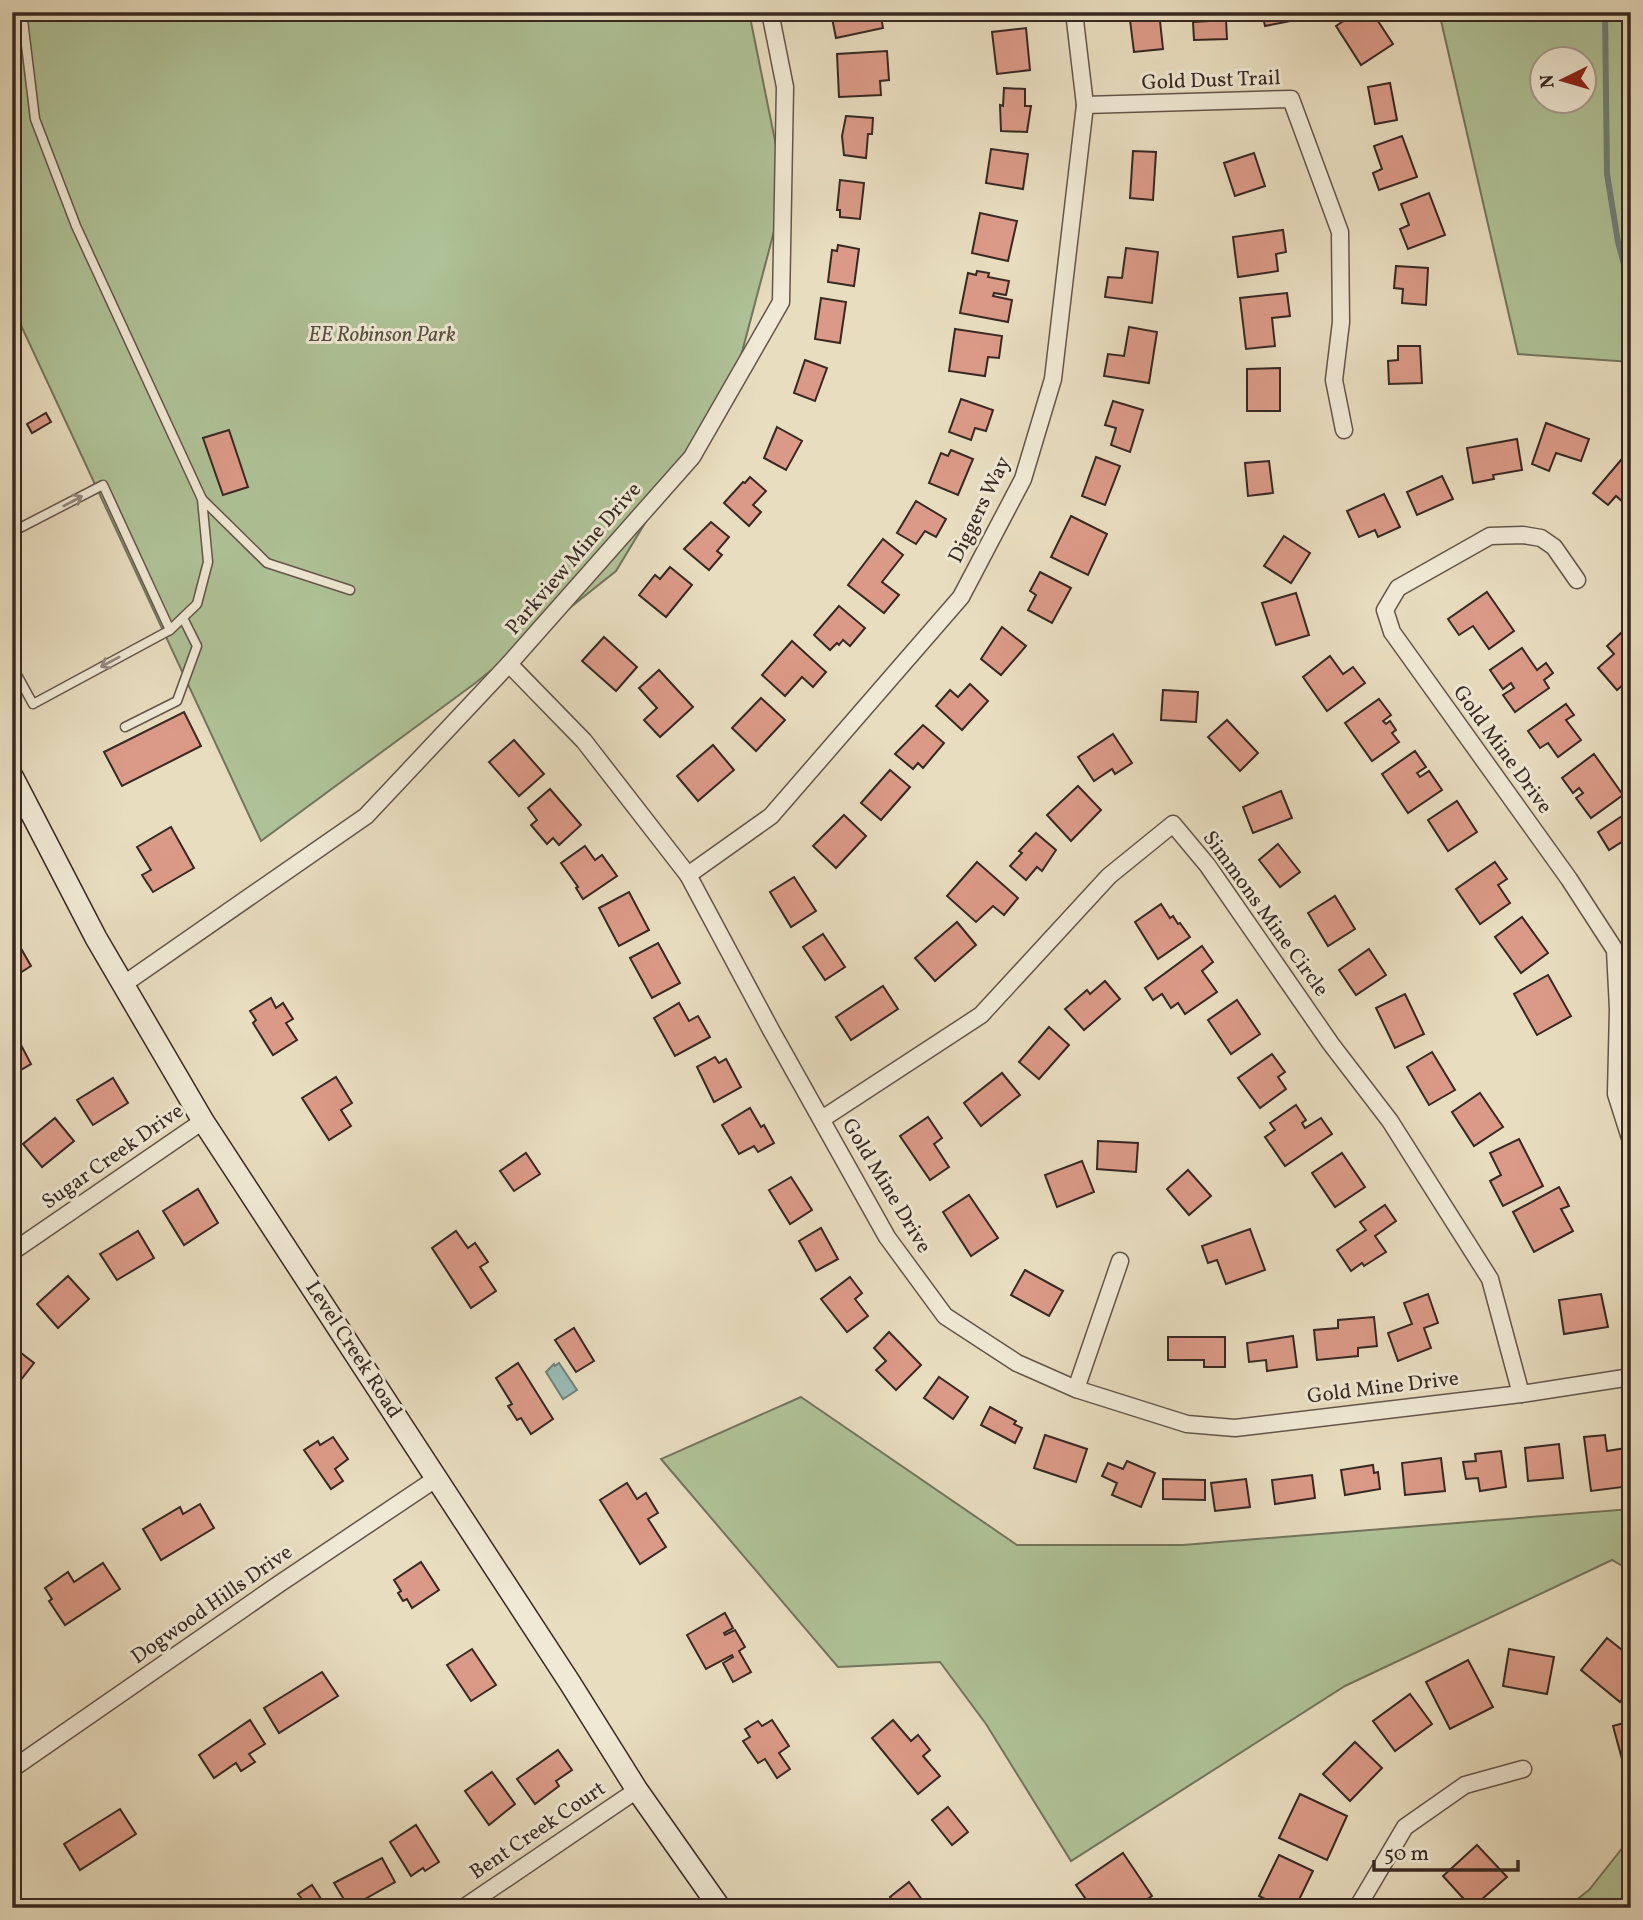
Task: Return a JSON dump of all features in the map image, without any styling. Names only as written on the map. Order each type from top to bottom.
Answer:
[{"type":"street","name":"Parkview Mine Drive","points":[[124,984],[366,816],[509,664],[691,457],[780,302],[785,87],[770,12]]},
{"type":"street","name":"Diggers Way","points":[[688,875],[771,816],[961,597],[1023,479],[1053,379],[1085,106],[1074,12]]},
{"type":"street","name":"Gold Dust Trail","points":[[1085,106],[1291,99],[1340,232],[1341,322],[1334,380],[1344,429]]},
{"type":"street","name":"Gold Mine Drive","points":[[1577,580],[1554,547],[1541,538],[1523,535],[1490,537],[1398,588],[1385,610],[1392,632],[1569,879],[1615,950],[1618,1009],[1616,1094],[1631,1141]]},
{"type":"street","name":"Gold Mine Drive","points":[[509,664],[584,741],[688,875],[887,1237],[945,1316],[1017,1363],[1076,1389],[1187,1424],[1235,1428],[1521,1394],[1631,1377]]},
{"type":"street","name":"Level Creek Road","points":[[12,776],[96,938],[203,1121],[637,1790],[720,1908]]},
{"type":"street","name":"Simmons Mine Circle","points":[[822,1119],[981,1015],[1109,876],[1173,824],[1208,866],[1331,1044],[1390,1121],[1490,1279],[1521,1394]]},
{"type":"street","name":"Sugar Creek Drive","points":[[12,1252],[203,1121]]},
{"type":"street","points":[[1076,1389],[1120,1261]]},
{"type":"street","name":"Dogwood Hills Drive","points":[[12,1769],[437,1478]]},
{"type":"street","points":[[1357,1908],[1405,1827],[1465,1785],[1523,1769]]},
{"type":"street","name":"Bent Creek Court","points":[[463,1908],[637,1790]]},
{"type":"lane","points":[[12,666],[33,704],[170,630],[197,604],[208,562],[202,499],[76,226],[35,119],[22,12]]},
{"type":"lane","points":[[12,532],[103,485],[170,630]]},
{"type":"lane","points":[[202,499],[267,563],[350,590]]},
{"type":"lane","points":[[125,727],[177,701],[197,646],[183,618]]},
{"type":"green space","name":"EE Robinson Park","points":[[12,12],[749,12],[785,190],[737,371],[616,571],[474,684],[261,841],[12,306]]},
{"type":"green space","points":[[1439,12],[1631,12],[1631,362],[1518,354]]},
{"type":"green space","points":[[801,1397],[1017,1545],[1183,1545],[1631,1509],[1631,1571],[1612,1560],[1345,1686],[1071,1861],[986,1724],[940,1662],[838,1667],[661,1459]]},
{"type":"green space","points":[[1631,1837],[1631,1908],[1566,1908],[1589,1890]]},
{"type":"water","points":[[559,1363],[577,1390],[563,1399],[546,1372]]},
{"type":"building","points":[[849,12],[880,12],[883,28],[836,38],[832,18]]},
{"type":"building","points":[[1129,12],[1159,12],[1163,49],[1134,52]]},
{"type":"building","points":[[1262,12],[1299,12],[1301,19],[1265,26]]},
{"type":"building","points":[[1357,12],[1372,12],[1393,44],[1361,65],[1336,26]]},
{"type":"building","points":[[1226,20],[1227,39],[1194,40],[1193,22]]},
{"type":"building","points":[[1026,28],[1030,70],[997,74],[992,32]]},
{"type":"building","points":[[887,51],[889,80],[880,81],[881,95],[839,97],[837,54]]},
{"type":"building","points":[[1390,83],[1397,120],[1375,124],[1368,87]]},
{"type":"building","points":[[1004,88],[1025,89],[1025,106],[1031,106],[1027,132],[1001,131],[1000,105],[1003,106]]},
{"type":"building","points":[[846,116],[873,118],[872,134],[868,134],[866,158],[844,155],[842,136]]},
{"type":"building","points":[[1402,136],[1417,177],[1379,190],[1373,173],[1382,169],[1374,146]]},
{"type":"building","points":[[991,149],[1028,154],[1023,189],[986,183]]},
{"type":"building","points":[[1133,151],[1156,152],[1153,200],[1130,198]]},
{"type":"building","points":[[1254,153],[1265,186],[1235,196],[1224,163]]},
{"type":"building","points":[[840,180],[864,183],[860,219],[840,217],[840,210],[837,210]]},
{"type":"building","points":[[1429,193],[1445,235],[1408,249],[1400,229],[1409,225],[1401,204]]},
{"type":"building","points":[[980,213],[1017,221],[1008,261],[972,253]]},
{"type":"building","points":[[1283,230],[1286,252],[1276,254],[1278,271],[1238,277],[1233,237]]},
{"type":"building","points":[[838,245],[859,249],[854,286],[828,282],[832,250],[837,251]]},
{"type":"building","points":[[1126,248],[1158,252],[1152,303],[1105,297],[1108,277],[1122,278]]},
{"type":"building","points":[[1396,266],[1428,268],[1426,305],[1402,303],[1403,289],[1394,288]]},
{"type":"building","points":[[977,271],[989,273],[988,277],[1009,281],[1006,295],[994,293],[993,296],[1012,300],[1008,322],[960,313],[968,273],[976,275]]},
{"type":"building","points":[[1287,293],[1290,316],[1272,318],[1275,346],[1246,349],[1240,298]]},
{"type":"building","points":[[821,298],[846,302],[840,343],[815,339]]},
{"type":"building","points":[[1129,327],[1157,332],[1149,383],[1104,376],[1108,354],[1124,356]]},
{"type":"building","points":[[955,329],[1002,336],[999,358],[988,357],[985,376],[949,371]]},
{"type":"building","points":[[1398,346],[1420,346],[1422,383],[1389,384],[1388,361],[1398,360]]},
{"type":"building","points":[[805,360],[827,368],[815,401],[794,393]]},
{"type":"building","points":[[1280,368],[1280,411],[1247,411],[1247,369]]},
{"type":"building","points":[[961,399],[993,410],[986,431],[975,428],[971,440],[949,432]]},
{"type":"building","points":[[1113,401],[1143,410],[1130,452],[1111,445],[1116,428],[1105,425]]},
{"type":"building","points":[[46,413],[51,422],[32,433],[27,424]]},
{"type":"building","points":[[1546,423],[1589,439],[1581,461],[1556,453],[1549,471],[1532,464]]},
{"type":"building","points":[[777,427],[802,441],[786,470],[764,458]]},
{"type":"building","points":[[229,430],[248,487],[223,495],[203,438]]},
{"type":"building","points":[[1517,439],[1522,470],[1493,475],[1494,479],[1473,483],[1467,448]]},
{"type":"building","points":[[951,450],[973,459],[958,495],[929,483],[941,453],[948,456]]},
{"type":"building","points":[[1096,457],[1120,466],[1105,505],[1082,496]]},
{"type":"building","points":[[1621,460],[1631,468],[1631,509],[1616,496],[1608,505],[1593,493]]},
{"type":"building","points":[[1269,461],[1273,493],[1248,496],[1245,463]]},
{"type":"building","points":[[1442,476],[1453,499],[1417,515],[1407,492]]},
{"type":"building","points":[[750,477],[766,491],[753,505],[761,512],[749,526],[724,503]]},
{"type":"building","points":[[1384,494],[1400,527],[1378,537],[1375,530],[1359,537],[1347,511]]},
{"type":"building","points":[[916,501],[946,519],[936,537],[925,531],[916,544],[897,533]]},
{"type":"building","points":[[1071,516],[1107,534],[1088,575],[1051,557]]},
{"type":"building","points":[[711,522],[729,537],[717,551],[722,555],[709,570],[684,549]]},
{"type":"building","points":[[1284,536],[1310,553],[1291,583],[1264,566]]},
{"type":"building","points":[[883,539],[903,555],[882,582],[899,595],[884,613],[848,585]]},
{"type":"building","points":[[670,567],[692,585],[666,617],[639,595],[655,575],[660,579]]},
{"type":"building","points":[[1040,572],[1071,588],[1052,623],[1028,610],[1036,595],[1030,591]]},
{"type":"building","points":[[1487,592],[1514,631],[1489,649],[1473,626],[1459,635],[1448,619]]},
{"type":"building","points":[[1296,593],[1309,635],[1276,645],[1262,603]]},
{"type":"building","points":[[839,606],[865,628],[850,646],[843,640],[830,650],[814,635]]},
{"type":"building","points":[[1002,627],[1026,646],[1001,675],[981,659]]},
{"type":"building","points":[[1621,633],[1631,644],[1631,678],[1617,690],[1598,668],[1614,654],[1607,646]]},
{"type":"building","points":[[604,637],[637,667],[616,691],[582,661]]},
{"type":"building","points":[[792,641],[826,672],[813,687],[802,677],[785,696],[762,675]]},
{"type":"building","points":[[1522,648],[1537,670],[1546,663],[1553,673],[1544,680],[1549,688],[1515,712],[1503,695],[1514,688],[1511,683],[1503,689],[1490,670]]},
{"type":"building","points":[[1330,656],[1343,674],[1353,667],[1365,683],[1327,711],[1303,677]]},
{"type":"building","points":[[659,670],[693,707],[660,737],[644,720],[657,708],[639,688]]},
{"type":"building","points":[[970,684],[988,701],[962,730],[936,706],[950,690],[958,697]]},
{"type":"building","points":[[1163,690],[1198,692],[1196,722],[1161,720]]},
{"type":"building","points":[[761,698],[785,720],[756,751],[732,728]]},
{"type":"building","points":[[1379,699],[1391,715],[1383,721],[1386,724],[1390,721],[1396,730],[1392,733],[1399,742],[1372,761],[1345,723]]},
{"type":"building","points":[[1566,704],[1574,715],[1566,720],[1581,740],[1558,757],[1548,743],[1540,748],[1528,731]]},
{"type":"building","points":[[184,712],[201,746],[122,786],[104,752]]},
{"type":"building","points":[[1227,720],[1258,753],[1240,771],[1208,737]]},
{"type":"building","points":[[923,725],[944,743],[923,768],[918,763],[913,769],[895,754]]},
{"type":"building","points":[[1113,734],[1132,763],[1115,774],[1112,769],[1094,781],[1078,757]]},
{"type":"building","points":[[514,740],[544,774],[519,796],[489,762]]},
{"type":"building","points":[[713,745],[734,770],[698,801],[677,776]]},
{"type":"building","points":[[1415,751],[1426,767],[1417,773],[1420,777],[1429,771],[1442,790],[1408,813],[1382,774]]},
{"type":"building","points":[[1594,754],[1623,795],[1591,818],[1576,798],[1583,793],[1579,788],[1573,793],[1562,778]]},
{"type":"building","points":[[890,770],[910,787],[881,820],[861,803]]},
{"type":"building","points":[[1078,786],[1101,810],[1071,841],[1047,815]]},
{"type":"building","points":[[550,789],[581,825],[559,845],[553,838],[547,844],[531,825],[537,820],[528,808]]},
{"type":"building","points":[[1281,791],[1292,818],[1253,833],[1243,807]]},
{"type":"building","points":[[1457,801],[1477,832],[1448,851],[1428,820]]},
{"type":"building","points":[[1631,810],[1631,850],[1625,840],[1609,850],[1598,832]]},
{"type":"building","points":[[844,815],[866,836],[836,868],[813,846]]},
{"type":"building","points":[[171,827],[194,868],[153,892],[142,875],[151,870],[137,847]]},
{"type":"building","points":[[1036,833],[1056,850],[1042,871],[1037,867],[1026,880],[1010,866],[1022,853],[1019,851]]},
{"type":"building","points":[[1278,844],[1300,872],[1280,887],[1259,860]]},
{"type":"building","points":[[585,846],[595,860],[602,855],[617,876],[583,899],[561,863]]},
{"type":"building","points":[[977,862],[1018,898],[1004,915],[993,906],[976,922],[947,896]]},
{"type":"building","points":[[1495,862],[1507,879],[1498,885],[1510,903],[1480,924],[1456,889]]},
{"type":"building","points":[[794,877],[816,911],[791,927],[770,892]]},
{"type":"building","points":[[629,892],[649,930],[619,946],[599,908]]},
{"type":"building","points":[[1335,896],[1355,929],[1328,946],[1308,913]]},
{"type":"building","points":[[1161,904],[1170,918],[1173,916],[1190,937],[1158,959],[1135,922]]},
{"type":"building","points":[[1522,917],[1548,953],[1521,973],[1495,937]]},
{"type":"building","points":[[957,922],[976,945],[935,981],[915,958]]},
{"type":"building","points":[[12,926],[18,936],[15,938],[31,966],[12,978]]},
{"type":"building","points":[[823,934],[845,967],[825,980],[803,947]]},
{"type":"building","points":[[658,943],[680,983],[652,998],[630,958]]},
{"type":"building","points":[[1202,946],[1213,962],[1202,971],[1217,992],[1185,1014],[1178,1003],[1171,1008],[1162,994],[1153,1000],[1145,988]]},
{"type":"building","points":[[1369,949],[1386,975],[1356,995],[1339,970]]},
{"type":"building","points":[[1548,975],[1571,1016],[1537,1035],[1514,994]]},
{"type":"building","points":[[1105,981],[1120,999],[1084,1030],[1065,1009],[1087,990],[1090,994]]},
{"type":"building","points":[[883,986],[898,1009],[851,1040],[836,1017]]},
{"type":"building","points":[[1405,994],[1424,1034],[1395,1048],[1376,1008]]},
{"type":"building","points":[[271,998],[276,1008],[283,1003],[293,1019],[286,1023],[297,1040],[273,1055],[253,1023],[256,1020],[250,1011]]},
{"type":"building","points":[[1237,1000],[1260,1034],[1231,1054],[1208,1020]]},
{"type":"building","points":[[679,1003],[689,1021],[698,1016],[710,1037],[675,1056],[654,1018]]},
{"type":"building","points":[[1049,1027],[1069,1045],[1039,1079],[1019,1062]]},
{"type":"building","points":[[12,1028],[31,1064],[12,1075]]},
{"type":"building","points":[[1432,1052],[1455,1090],[1429,1105],[1407,1067]]},
{"type":"building","points":[[1272,1054],[1285,1072],[1278,1077],[1286,1089],[1260,1108],[1238,1078]]},
{"type":"building","points":[[715,1057],[719,1063],[726,1059],[741,1087],[714,1102],[697,1067]]},
{"type":"building","points":[[1002,1073],[1020,1095],[981,1126],[964,1103]]},
{"type":"building","points":[[336,1077],[352,1103],[341,1110],[351,1126],[329,1140],[302,1098]]},
{"type":"building","points":[[113,1078],[128,1103],[93,1125],[77,1100]]},
{"type":"building","points":[[1480,1093],[1503,1127],[1474,1146],[1452,1112]]},
{"type":"building","points":[[1296,1105],[1306,1120],[1302,1123],[1305,1128],[1321,1118],[1332,1134],[1285,1166],[1265,1137],[1275,1130],[1270,1123]]},
{"type":"building","points":[[750,1108],[774,1143],[758,1152],[754,1146],[739,1154],[722,1125]]},
{"type":"building","points":[[928,1117],[942,1138],[934,1144],[949,1167],[930,1180],[900,1136]]},
{"type":"building","points":[[55,1118],[74,1141],[42,1167],[23,1144]]},
{"type":"building","points":[[1519,1139],[1543,1186],[1503,1206],[1490,1181],[1501,1175],[1490,1153]]},
{"type":"building","points":[[1098,1141],[1138,1143],[1136,1172],[1097,1169]]},
{"type":"building","points":[[526,1153],[540,1174],[514,1191],[500,1171]]},
{"type":"building","points":[[1342,1153],[1365,1187],[1335,1207],[1312,1173]]},
{"type":"building","points":[[1082,1161],[1094,1192],[1057,1207],[1045,1175]]},
{"type":"building","points":[[1188,1170],[1211,1196],[1189,1215],[1167,1189]]},
{"type":"building","points":[[791,1177],[812,1210],[790,1224],[769,1190]]},
{"type":"building","points":[[1559,1187],[1569,1206],[1561,1209],[1573,1231],[1534,1252],[1513,1212]]},
{"type":"building","points":[[198,1189],[218,1223],[184,1245],[163,1211]]},
{"type":"building","points":[[969,1195],[998,1238],[971,1256],[943,1212]]},
{"type":"building","points":[[1385,1205],[1396,1221],[1375,1236],[1386,1252],[1351,1271],[1337,1250],[1366,1230],[1360,1222]]},
{"type":"building","points":[[821,1228],[838,1259],[816,1271],[799,1241]]},
{"type":"building","points":[[1250,1229],[1265,1270],[1226,1284],[1217,1260],[1208,1263],[1202,1246]]},
{"type":"building","points":[[138,1231],[154,1258],[117,1280],[100,1254]]},
{"type":"building","points":[[456,1231],[468,1248],[475,1243],[488,1262],[480,1267],[496,1291],[471,1308],[432,1248]]},
{"type":"building","points":[[1025,1270],[1063,1291],[1049,1316],[1011,1295]]},
{"type":"building","points":[[68,1276],[89,1299],[58,1328],[37,1304]]},
{"type":"building","points":[[850,1277],[862,1293],[855,1299],[868,1316],[847,1332],[821,1299]]},
{"type":"building","points":[[1631,1291],[1631,1327],[1628,1327],[1622,1293]]},
{"type":"building","points":[[1428,1294],[1438,1323],[1424,1328],[1431,1348],[1398,1361],[1388,1333],[1412,1324],[1404,1303]]},
{"type":"building","points":[[1601,1294],[1608,1327],[1564,1334],[1559,1300]]},
{"type":"building","points":[[1374,1317],[1377,1346],[1358,1348],[1358,1356],[1317,1360],[1314,1330],[1338,1328],[1338,1320]]},
{"type":"building","points":[[574,1328],[594,1361],[576,1372],[555,1340]]},
{"type":"building","points":[[889,1332],[921,1365],[896,1390],[876,1370],[886,1361],[874,1348]]},
{"type":"building","points":[[1293,1336],[1297,1367],[1267,1371],[1266,1360],[1249,1362],[1247,1343]]},
{"type":"building","points":[[1168,1337],[1225,1337],[1225,1367],[1204,1367],[1204,1360],[1168,1360]]},
{"type":"building","points":[[12,1346],[34,1363],[16,1386],[12,1383]]},
{"type":"building","points":[[518,1363],[553,1419],[531,1434],[521,1418],[517,1420],[508,1406],[512,1404],[496,1378]]},
{"type":"building","points":[[939,1377],[968,1397],[953,1419],[924,1398]]},
{"type":"building","points":[[990,1407],[1016,1421],[1014,1424],[1022,1428],[1015,1443],[981,1425]]},
{"type":"building","points":[[1045,1435],[1087,1449],[1076,1482],[1034,1468]]},
{"type":"building","points":[[1605,1435],[1607,1451],[1626,1448],[1631,1486],[1591,1491],[1584,1437]]},
{"type":"building","points":[[333,1437],[348,1459],[335,1469],[343,1481],[331,1489],[304,1450],[318,1441],[320,1445]]},
{"type":"building","points":[[1559,1444],[1563,1478],[1528,1481],[1525,1448]]},
{"type":"building","points":[[1501,1451],[1506,1487],[1480,1491],[1478,1478],[1466,1479],[1463,1462],[1476,1461],[1475,1454]]},
{"type":"building","points":[[1441,1458],[1445,1491],[1405,1495],[1402,1463]]},
{"type":"building","points":[[1127,1461],[1155,1473],[1141,1507],[1112,1495],[1117,1483],[1102,1476],[1108,1463],[1123,1469]]},
{"type":"building","points":[[1373,1465],[1374,1473],[1378,1472],[1380,1489],[1345,1495],[1341,1470]]},
{"type":"building","points":[[1312,1475],[1315,1498],[1275,1504],[1272,1480]]},
{"type":"building","points":[[1163,1479],[1205,1480],[1205,1500],[1163,1499]]},
{"type":"building","points":[[1246,1479],[1250,1507],[1215,1511],[1211,1483]]},
{"type":"building","points":[[627,1483],[637,1499],[646,1493],[658,1513],[648,1519],[666,1547],[640,1564],[600,1500]]},
{"type":"building","points":[[200,1504],[214,1528],[161,1560],[143,1529],[180,1507],[183,1514]]},
{"type":"building","points":[[421,1562],[439,1590],[412,1608],[407,1599],[403,1601],[398,1593],[401,1591],[394,1580]]},
{"type":"building","points":[[103,1563],[120,1589],[65,1625],[49,1601],[52,1599],[45,1588],[68,1572],[74,1582]]},
{"type":"building","points":[[725,1613],[733,1628],[724,1633],[725,1635],[735,1630],[745,1647],[739,1651],[751,1672],[733,1682],[723,1663],[733,1657],[732,1655],[706,1669],[687,1635]]},
{"type":"building","points":[[1607,1638],[1631,1657],[1631,1689],[1620,1702],[1581,1670]]},
{"type":"building","points":[[472,1649],[496,1685],[471,1701],[447,1665]]},
{"type":"building","points":[[1509,1649],[1554,1657],[1547,1694],[1503,1686]]},
{"type":"building","points":[[1468,1660],[1493,1707],[1450,1729],[1426,1682]]},
{"type":"building","points":[[322,1672],[338,1696],[279,1733],[264,1708]]},
{"type":"building","points":[[1410,1694],[1432,1724],[1395,1751],[1373,1721]]},
{"type":"building","points":[[250,1720],[265,1744],[249,1754],[255,1762],[241,1771],[236,1763],[214,1778],[199,1755]]},
{"type":"building","points":[[772,1720],[789,1746],[779,1753],[790,1769],[777,1778],[765,1759],[758,1763],[743,1741],[750,1737],[745,1729],[758,1721],[762,1726]]},
{"type":"building","points":[[893,1720],[911,1741],[918,1735],[930,1750],[923,1756],[940,1776],[918,1794],[872,1738]]},
{"type":"building","points":[[1631,1721],[1631,1769],[1625,1770],[1613,1726]]},
{"type":"building","points":[[1355,1742],[1382,1768],[1350,1801],[1323,1774]]},
{"type":"building","points":[[558,1750],[572,1770],[556,1781],[559,1786],[535,1804],[517,1779]]},
{"type":"building","points":[[492,1772],[515,1804],[489,1825],[465,1791]]},
{"type":"building","points":[[1300,1794],[1347,1816],[1327,1860],[1279,1838]]},
{"type":"building","points":[[948,1807],[968,1832],[952,1845],[932,1820]]},
{"type":"building","points":[[120,1809],[136,1834],[80,1870],[64,1844]]},
{"type":"building","points":[[416,1825],[439,1862],[411,1876],[390,1842]]},
{"type":"building","points":[[1477,1845],[1507,1877],[1472,1908],[1443,1876]]},
{"type":"building","points":[[1123,1853],[1152,1896],[1134,1908],[1092,1908],[1076,1885]]},
{"type":"building","points":[[1279,1855],[1313,1871],[1295,1908],[1284,1908],[1259,1896]]},
{"type":"building","points":[[382,1858],[395,1882],[349,1908],[334,1883]]},
{"type":"building","points":[[909,1882],[928,1908],[893,1908],[896,1906],[890,1897]]},
{"type":"building","points":[[312,1885],[327,1908],[289,1908],[302,1899],[298,1894]]},
{"type":"waterway","points":[[1605,12],[1607,174],[1618,242],[1631,291]]}]
